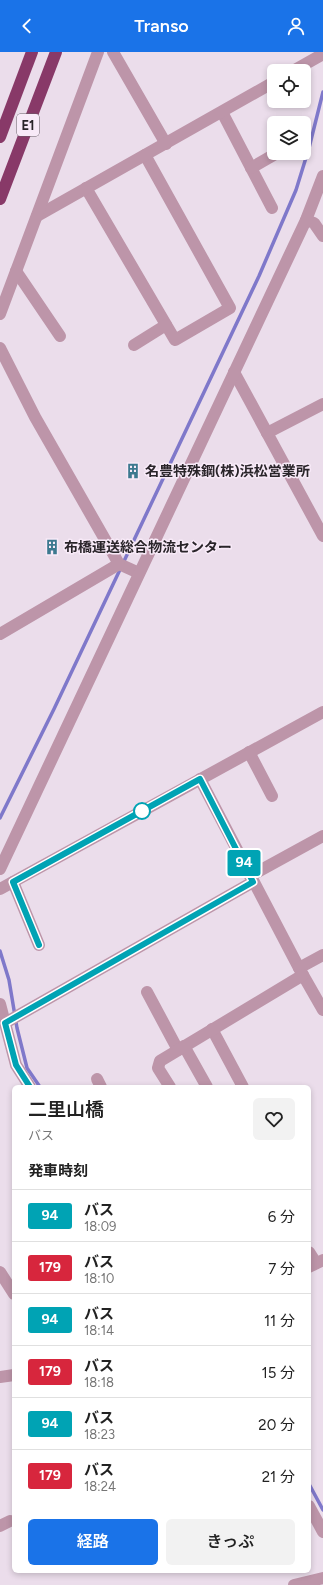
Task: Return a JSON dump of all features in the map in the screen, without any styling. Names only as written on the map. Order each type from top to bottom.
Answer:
[{"type":"highway","name":"E1","points":[[0,137],[32,52]]},
{"type":"highway","name":"E1","points":[[0,198],[56,52]]},
{"type":"street","points":[[0,314],[98,52]]},
{"type":"street","points":[[113,52],[166,144]]},
{"type":"street","points":[[305,64],[323,54]]},
{"type":"street","points":[[37,216],[267,86]]},
{"type":"street","points":[[222,112],[272,208]]},
{"type":"street","points":[[86,188],[176,340],[230,308],[145,155]]},
{"type":"street","points":[[251,168],[267,159]]},
{"type":"street","points":[[0,869],[306,220],[322,182]]},
{"type":"street","points":[[306,220],[314,223],[323,236]]},
{"type":"street","points":[[16,271],[60,336]]},
{"type":"street","points":[[134,345],[166,325]]},
{"type":"street","points":[[0,348],[36,417],[119,564],[139,573]]},
{"type":"street","points":[[234,372],[323,536]]},
{"type":"street","points":[[267,433],[323,404]]},
{"type":"street","points":[[0,634],[119,564]]},
{"type":"street","points":[[0,889],[323,712]]},
{"type":"street","points":[[249,752],[272,796]]},
{"type":"street","points":[[200,779],[301,971],[321,1003]]},
{"type":"street","points":[[5,1023],[323,836]]},
{"type":"street","points":[[13,882],[39,945]]},
{"type":"street","points":[[169,1085],[158,1068],[160,1061],[212,1030],[323,955]]},
{"type":"street","points":[[147,992],[206,1085]]},
{"type":"street","points":[[0,1004],[16,1065],[29,1085]]},
{"type":"street","points":[[212,1030],[242,1085]]},
{"type":"street","points":[[0,1272],[12,1291]]},
{"type":"street","points":[[0,1377],[12,1375]]},
{"type":"street","points":[[311,1510],[323,1532]]},
{"type":"street","points":[[294,1585],[323,1578]]},
{"type":"waterway","points":[[0,818],[54,709],[259,276],[296,190],[309,148],[323,92]]},
{"type":"waterway","points":[[0,951],[9,980],[17,1028],[27,1068],[39,1085]]},
{"type":"waterway","points":[[311,1488],[323,1510]]},
{"type":"bus line","name":"94","points":[[29,1085],[16,1065],[5,1023],[253,882],[200,779],[13,882],[39,945]]},
{"type":"place","name":"名豊特殊鋼(株)浜松営業所","points":[[133,471]]},
{"type":"place","name":"布橋運送総合物流センター","points":[[52,547]]}]
